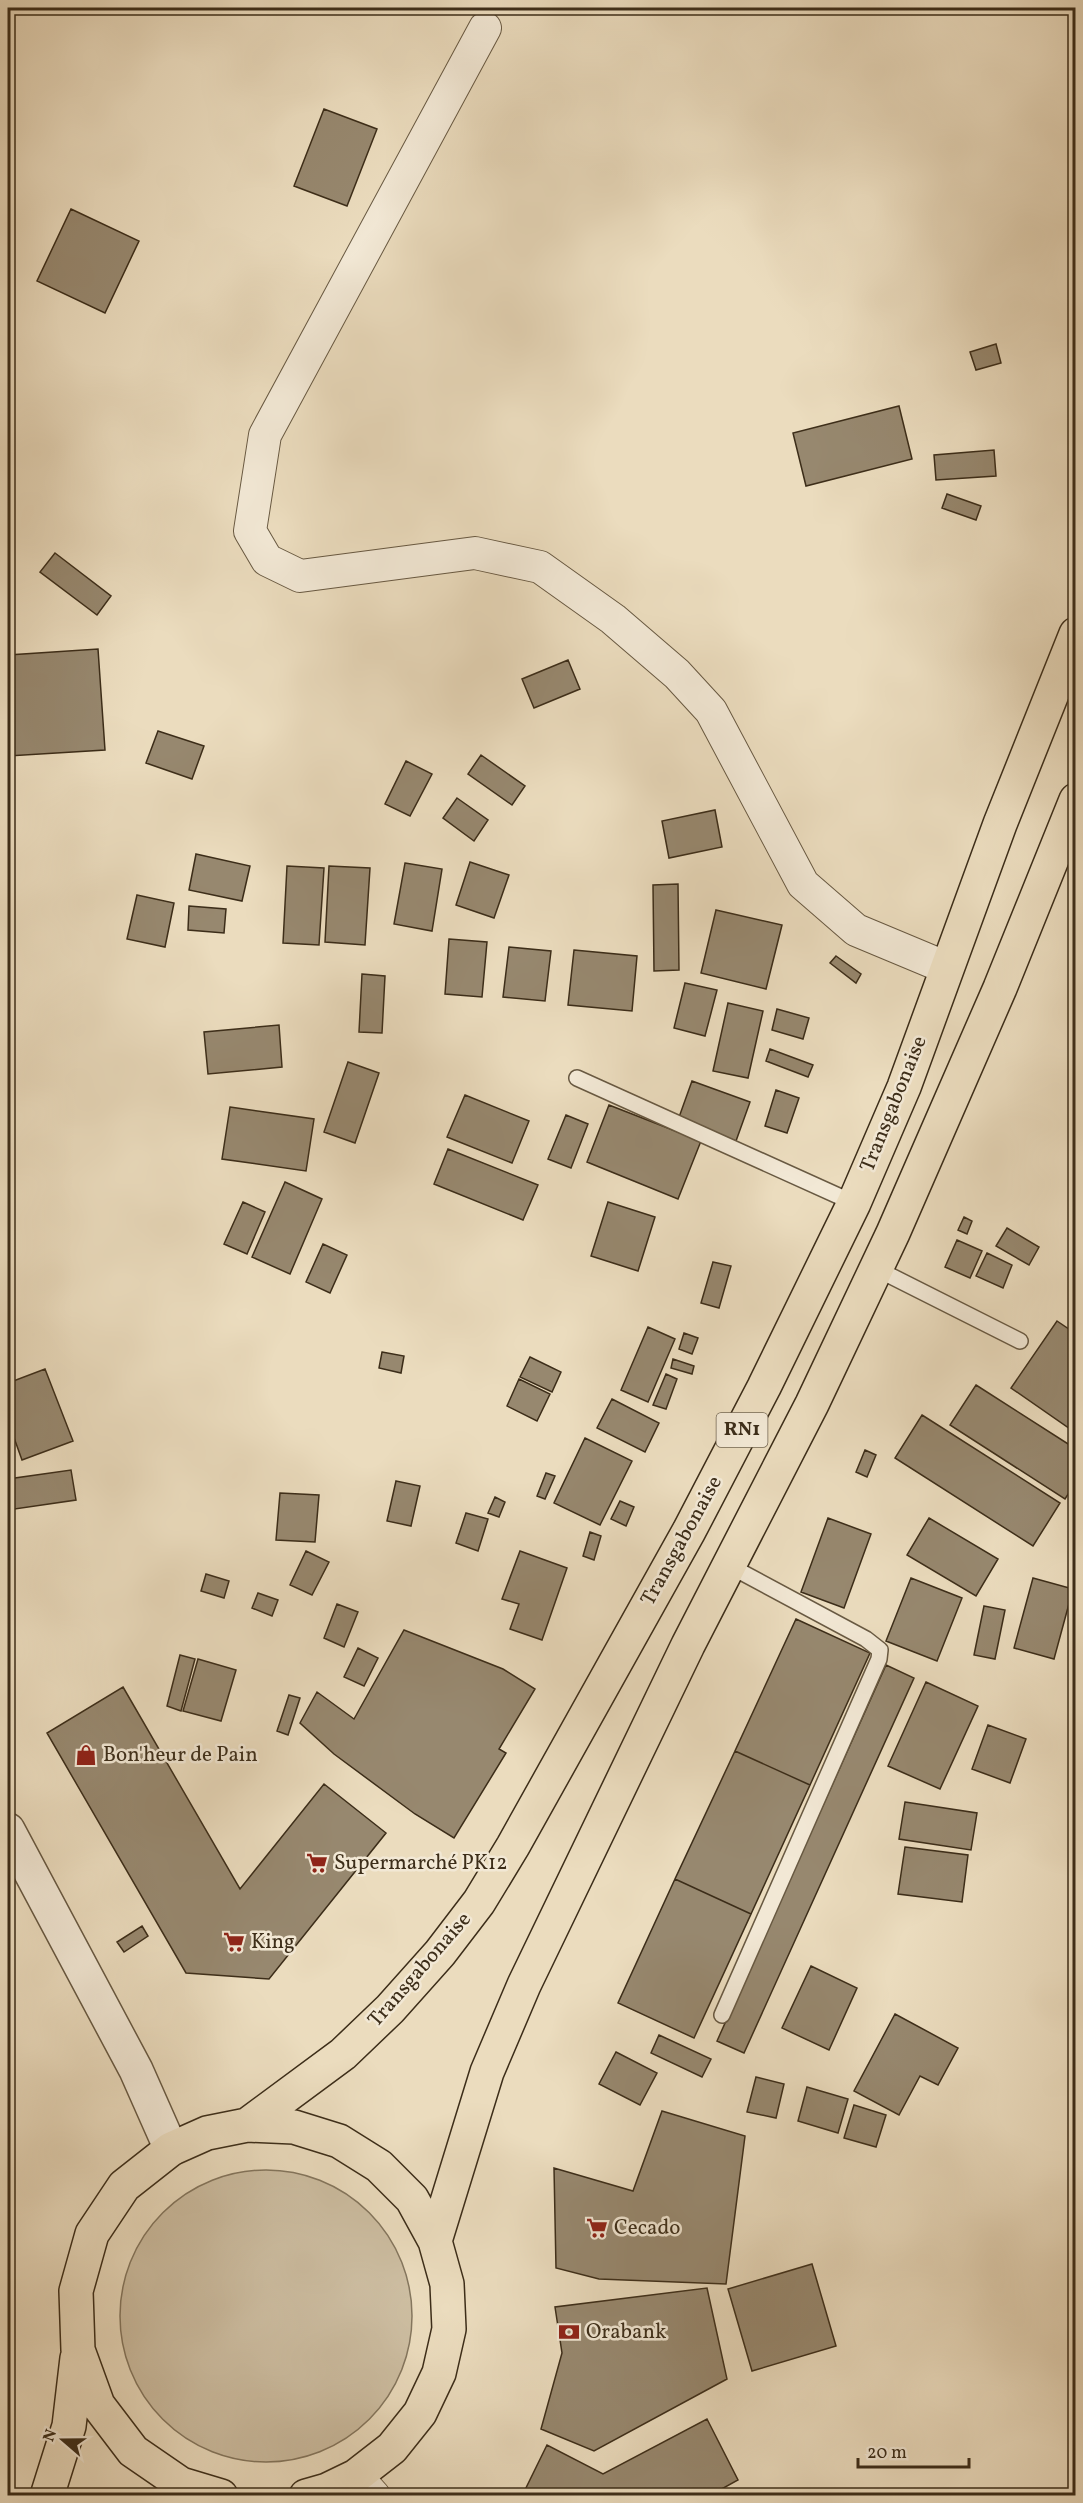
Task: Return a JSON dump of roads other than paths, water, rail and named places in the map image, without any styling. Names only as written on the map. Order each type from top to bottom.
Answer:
[{"type":"highway","name":"Transgabonaise","points":[[247,2125],[306,2084],[351,2047],[440,1953],[478,1902],[518,1836],[689,1531],[764,1387],[854,1203],[904,1087],[1000,824],[1076,634]]},
{"type":"highway","name":"RN1","points":[[435,2241],[473,2114],[501,2037],[614,1797],[728,1565],[812,1404],[877,1269],[1000,988],[1076,800]]},
{"type":"highway","points":[[47,2496],[69,2426],[78,2350],[76,2291],[92,2234],[124,2186],[171,2149],[207,2133],[247,2125],[294,2127],[339,2141],[379,2166],[412,2199],[435,2241],[447,2284],[449,2329],[440,2373],[420,2413],[365,2486],[327,2490],[306,2496]]},
{"type":"highway","points":[[78,2350],[98,2405],[133,2451],[181,2484],[221,2496]]},
{"type":"street","points":[[485,28],[265,435],[250,531],[267,560],[300,576],[475,553],[540,567],[613,619],[677,674],[711,711],[803,884],[856,930],[947,968]]},
{"type":"street","points":[[8,1830],[136,2070],[171,2149]]},
{"type":"lane","points":[[577,1078],[854,1203]]},
{"type":"lane","points":[[877,1269],[1020,1341]]},
{"type":"lane","points":[[722,2015],[879,1659],[880,1650],[866,1639],[728,1565]]},
{"type":"place","name":"Bon'heur de Pain","points":[[86,1755]]},
{"type":"place","name":"Supermarché PK12","points":[[317,1863]]},
{"type":"place","name":"King","points":[[234,1942]]},
{"type":"place","name":"Cecado","points":[[597,2228]]},
{"type":"place","name":"Orabank","points":[[569,2332]]}]
